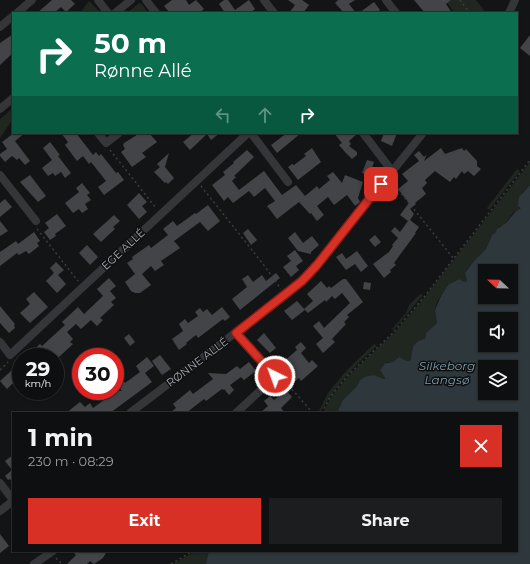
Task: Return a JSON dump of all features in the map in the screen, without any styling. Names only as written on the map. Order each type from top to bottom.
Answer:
[{"type":"street","points":[[18,12],[32,0]]},
{"type":"street","points":[[98,0],[107,12]]},
{"type":"street","points":[[116,12],[131,0]]},
{"type":"street","points":[[146,0],[155,12]]},
{"type":"street","points":[[264,0],[273,12]]},
{"type":"street","points":[[386,0],[395,12]]},
{"type":"street","points":[[510,12],[516,0]]},
{"type":"street","points":[[0,27],[12,17]]},
{"type":"street","points":[[0,109],[12,99]]},
{"type":"street","points":[[99,134],[106,143],[118,134]]},
{"type":"street","name":"EGE ALLÉ","points":[[10,355],[196,180],[248,134]]},
{"type":"street","name":"EGE ALLÉ","points":[[250,134],[288,182]]},
{"type":"street","points":[[364,134],[389,174]]},
{"type":"street","name":"RØNNE ALLÉ","points":[[131,412],[302,281],[317,265],[422,134]]},
{"type":"street","points":[[0,175],[36,221]]},
{"type":"street","points":[[236,333],[275,376],[237,412]]},
{"type":"street","points":[[0,342],[10,355]]},
{"type":"street","points":[[0,483],[12,499]]},
{"type":"street","points":[[0,511],[12,501]]},
{"type":"street","points":[[34,564],[50,552]]},
{"type":"path","points":[[460,0],[469,12]]},
{"type":"path","points":[[106,143],[161,214]]},
{"type":"path","points":[[322,412],[330,397],[349,374],[393,333],[424,297],[530,160]]},
{"type":"path","points":[[389,174],[454,258]]},
{"type":"path","points":[[196,180],[263,264],[285,295]]},
{"type":"path","points":[[36,221],[35,226],[82,287]]},
{"type":"path","points":[[0,370],[8,362],[10,355]]},
{"type":"path","points":[[275,376],[281,376],[312,412]]},
{"type":"path","points":[[171,564],[191,552]]},
{"type":"shaded area","points":[[445,0],[476,0],[485,12],[454,12]]},
{"type":"shaded area","points":[[89,1],[100,12],[81,12]]},
{"type":"shaded area","points":[[139,3],[142,4],[147,12],[128,12]]},
{"type":"shaded area","points":[[12,109],[12,120],[0,138],[0,119]]},
{"type":"shaded area","points":[[530,162],[530,185],[521,194],[521,208],[514,212],[504,225],[499,227],[496,233],[492,235],[486,249],[465,273],[467,281],[465,282],[459,279],[451,284],[444,292],[438,301],[435,310],[437,323],[426,333],[425,339],[415,345],[411,360],[407,361],[399,357],[393,362],[386,362],[380,370],[385,378],[384,379],[374,375],[361,379],[338,412],[324,412],[331,397],[348,376],[394,333],[424,298]]},
{"type":"shaded area","points":[[517,169],[520,171],[489,210],[487,208]]},
{"type":"shaded area","points":[[420,294],[423,295],[393,331],[392,329],[406,313],[409,305]]},
{"type":"shaded area","points":[[374,344],[377,346],[360,361],[332,394],[321,412],[318,412],[328,393],[347,370]]},
{"type":"shaded area","points":[[194,552],[210,552],[208,554],[206,564],[173,564]]},
{"type":"water","name":"Silkeborg Langsø","points":[[530,185],[530,564],[206,564],[208,554],[210,552],[518,552],[518,412],[337,412],[343,400],[357,386],[360,380],[374,375],[384,379],[385,378],[380,370],[385,363],[393,362],[399,357],[407,361],[411,360],[412,349],[415,344],[425,339],[426,333],[437,323],[435,310],[448,285],[459,279],[465,282],[467,281],[465,273],[486,249],[492,235],[497,229],[506,223],[516,211],[521,208],[518,206],[519,197]]},
{"type":"building","points":[[52,0],[71,0],[75,4],[66,12],[61,7],[55,12],[38,12]]},
{"type":"building","points":[[172,0],[186,0],[189,5],[196,0],[204,9],[200,12],[169,12],[164,6]]},
{"type":"building","points":[[224,0],[228,0],[235,10],[249,0],[255,9],[251,12],[224,12],[219,4]]},
{"type":"building","points":[[288,0],[302,0],[309,5],[304,12],[290,12],[295,5]]},
{"type":"building","points":[[338,0],[355,0],[349,4],[355,12],[343,12],[335,3]]},
{"type":"building","points":[[414,0],[451,0],[446,4],[451,12],[424,12]]},
{"type":"building","points":[[374,2],[380,10],[377,12],[360,12]]},
{"type":"building","points":[[12,35],[12,54],[0,65],[0,43]]},
{"type":"building","points":[[530,35],[530,56],[520,48]]},
{"type":"building","points":[[13,134],[24,134],[15,141],[30,161],[25,165],[19,158],[17,160],[12,156],[5,162],[0,156],[0,154],[7,149],[2,142]]},
{"type":"building","points":[[62,134],[77,134],[93,155],[96,152],[99,156],[101,154],[116,173],[118,172],[124,180],[104,195],[98,187],[106,181],[91,162],[89,164],[83,156],[77,161],[65,145],[68,142]]},
{"type":"building","points":[[138,134],[150,134],[157,142],[142,153],[146,157],[132,167],[121,152],[125,149],[123,145]]},
{"type":"building","points":[[193,134],[207,134],[190,150],[183,142]]},
{"type":"building","points":[[207,134],[219,134],[211,140]]},
{"type":"building","points":[[286,134],[300,134],[277,153],[271,145]]},
{"type":"building","points":[[335,134],[357,134],[349,141],[351,144],[349,146],[357,152],[357,155],[352,159],[339,145],[342,143]]},
{"type":"building","points":[[384,134],[397,134],[392,146],[381,141]]},
{"type":"building","points":[[50,142],[60,155],[58,156],[71,173],[65,178],[61,172],[55,176],[53,173],[48,176],[42,168],[52,160],[43,148]]},
{"type":"building","points":[[312,148],[321,162],[298,180],[288,167],[292,164],[294,165],[306,156],[304,154]]},
{"type":"building","points":[[441,148],[445,154],[462,148],[464,151],[466,149],[477,161],[477,166],[481,169],[474,176],[468,171],[464,174],[462,171],[456,179],[454,177],[450,182],[435,171],[425,180],[427,183],[422,188],[426,194],[410,209],[414,214],[410,220],[419,227],[394,263],[396,265],[384,278],[373,264],[389,252],[393,246],[392,245],[398,238],[391,231],[395,227],[400,232],[408,221],[400,215],[409,203],[398,189],[408,181],[402,174],[419,161],[414,155],[419,151],[424,157],[427,154],[424,161]]},
{"type":"building","points":[[247,150],[254,157],[234,176],[236,177],[232,181],[239,190],[264,171],[282,195],[296,185],[305,196],[317,186],[319,189],[330,180],[327,176],[333,172],[342,183],[345,175],[363,182],[358,198],[360,202],[355,206],[347,195],[334,205],[328,197],[317,206],[324,215],[317,221],[299,202],[277,219],[267,206],[275,201],[265,188],[254,197],[249,191],[233,203],[228,197],[224,201],[212,185],[225,175],[223,172]]},
{"type":"building","points":[[169,153],[165,167],[174,178],[168,184],[154,172],[160,167],[157,164]]},
{"type":"building","points":[[367,160],[374,162],[372,168],[374,168],[371,176],[362,173]]},
{"type":"building","points":[[30,175],[46,196],[38,202],[20,182]]},
{"type":"building","points":[[82,183],[90,193],[87,195],[91,200],[85,204],[88,209],[82,213],[79,209],[73,213],[65,203],[79,192],[76,188]]},
{"type":"building","points":[[393,188],[399,194],[393,199],[388,193]]},
{"type":"building","points":[[139,193],[147,202],[142,206],[147,212],[139,219],[127,205]]},
{"type":"building","points":[[5,199],[12,207],[0,217],[0,203]]},
{"type":"building","points":[[208,205],[220,221],[208,231],[200,222],[174,241],[180,248],[161,261],[164,265],[155,271],[151,266],[142,274],[151,285],[140,293],[131,291],[125,282],[135,274],[127,263],[133,259],[132,257],[149,245],[151,248],[168,235],[163,229],[173,221],[177,226]]},
{"type":"building","points":[[57,214],[66,226],[55,234],[56,236],[50,240],[44,232],[49,228],[45,223]]},
{"type":"building","points":[[114,215],[120,221],[113,227],[115,229],[101,242],[93,234]]},
{"type":"building","points":[[0,221],[8,231],[0,236]]},
{"type":"building","points":[[248,229],[257,240],[251,245],[243,233]]},
{"type":"building","points":[[34,232],[40,241],[37,243],[39,246],[29,254],[26,251],[19,255],[17,253],[0,266],[0,252],[16,241],[18,244]]},
{"type":"building","points":[[295,232],[303,243],[312,236],[319,245],[311,252],[311,254],[298,251],[288,238]]},
{"type":"building","points":[[375,235],[381,242],[375,247],[369,240]]},
{"type":"building","points":[[87,245],[98,257],[90,265],[79,253]]},
{"type":"building","points":[[295,250],[303,261],[296,266],[299,270],[291,277],[283,267],[291,261],[287,256]]},
{"type":"building","points":[[357,251],[368,266],[361,272],[355,264],[346,270],[336,257],[342,253],[346,259]]},
{"type":"building","points":[[56,262],[64,270],[58,275],[66,284],[57,293],[46,281],[54,273],[50,268]]},
{"type":"building","points":[[276,273],[280,278],[240,310],[232,299],[247,287],[242,279],[248,275],[253,282],[262,275],[266,281]]},
{"type":"building","points":[[109,278],[116,286],[110,291],[116,298],[111,302],[114,305],[100,318],[103,320],[97,326],[91,320],[81,329],[76,324],[67,332],[73,339],[70,342],[73,344],[64,352],[64,348],[36,348],[40,344],[42,346],[65,325],[62,322],[78,307],[84,314],[103,296],[97,289]]},
{"type":"building","points":[[343,279],[346,279],[363,302],[347,315],[349,317],[344,322],[346,324],[332,339],[335,342],[323,353],[316,344],[323,338],[313,326],[319,321],[324,328],[350,303],[342,293],[335,299],[332,296],[326,302],[325,300],[308,313],[304,309],[313,301],[307,294],[321,281],[327,288],[329,286],[331,288]]},
{"type":"building","points":[[364,282],[371,283],[370,290],[363,289]]},
{"type":"building","points":[[34,292],[48,307],[30,323],[20,313],[30,304],[26,299]]},
{"type":"building","points":[[297,301],[305,310],[292,320],[284,311]]},
{"type":"building","points":[[0,306],[15,324],[15,328],[9,333],[0,323]]},
{"type":"building","points":[[222,307],[230,317],[225,321],[223,319],[198,338],[196,335],[179,350],[172,339],[183,331],[179,324],[185,319],[188,323],[198,316],[195,312],[200,308],[203,312],[207,309],[212,315]]},
{"type":"building","points":[[264,333],[276,348],[270,353],[257,340]]},
{"type":"building","points":[[129,334],[135,342],[130,346],[124,338]]},
{"type":"building","points":[[301,342],[306,348],[301,353],[309,363],[312,360],[318,366],[301,381],[299,378],[294,382],[285,372],[289,369],[283,362],[297,350],[295,347]]},
{"type":"building","points":[[160,355],[171,369],[162,375],[152,361]]},
{"type":"building","points":[[147,357],[154,366],[145,373],[152,382],[111,412],[67,412],[80,402],[85,407],[90,403],[93,408],[104,400],[124,400],[124,381],[125,383],[140,372],[136,366]]},
{"type":"building","points":[[249,362],[256,371],[244,380],[241,377],[230,385],[234,390],[229,395],[224,389],[222,389],[206,401],[204,399],[187,412],[171,412],[176,408],[173,404],[190,390],[193,394],[213,379],[208,373],[226,374],[237,366],[240,369]]},
{"type":"building","points":[[12,370],[12,384],[7,389],[0,381]]},
{"type":"building","points":[[286,390],[292,397],[281,408],[284,412],[261,412],[268,406],[264,401],[270,396],[274,400]]},
{"type":"building","points":[[12,456],[12,470],[5,461]]},
{"type":"building","points":[[12,470],[12,482],[10,479],[8,480],[5,476]]},
{"type":"building","points":[[0,534],[9,546],[0,553]]},
{"type":"building","points":[[73,552],[106,552],[103,558],[94,564],[90,561],[87,564],[67,564],[76,555]]},
{"type":"route","points":[[275,376],[236,333],[302,281],[317,265],[381,184]]}]
